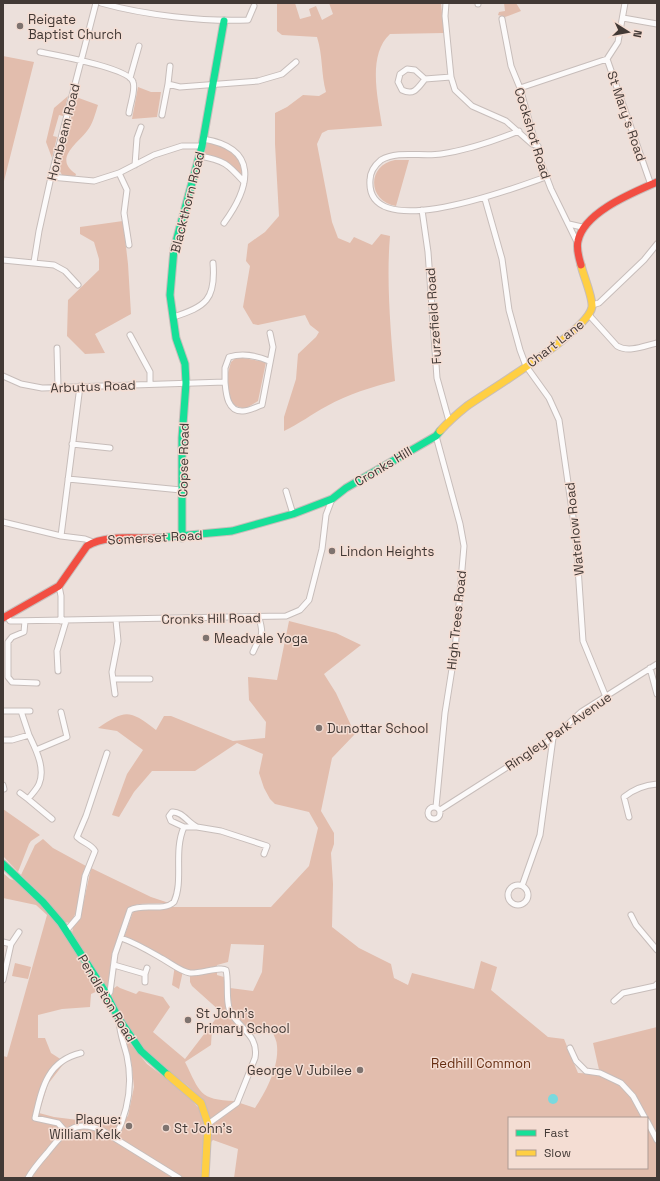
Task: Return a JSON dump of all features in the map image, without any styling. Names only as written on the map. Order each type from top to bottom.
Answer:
[{"type":"street","name":"Hornbeam Road","points":[[34,262],[39,230],[51,176],[96,3]]},
{"type":"street","points":[[101,3],[140,12],[224,21],[248,20],[254,6]]},
{"type":"street","points":[[446,3],[445,16],[451,76],[455,90],[466,102],[497,116],[519,131],[532,144],[538,146]]},
{"type":"street","name":"St Mary's Road","points":[[625,3],[618,42],[607,59],[654,183]]},
{"type":"street","points":[[623,18],[657,24]]},
{"type":"street","name":"Cockshot Road","points":[[502,19],[510,66],[520,88],[546,177],[577,242]]},
{"type":"street","name":"Blackthorn Road","points":[[186,383],[185,364],[176,338],[170,294],[174,249],[199,156],[224,21]]},
{"type":"street","points":[[130,78],[139,46]]},
{"type":"street","points":[[40,52],[105,66],[130,78],[134,84],[129,112]]},
{"type":"street","points":[[520,88],[607,59]]},
{"type":"street","points":[[168,84],[180,87],[258,81],[282,74],[296,62]]},
{"type":"street","points":[[162,115],[170,66]]},
{"type":"street","points":[[425,79],[415,70],[407,69],[400,74],[398,82],[402,90],[413,92],[417,90],[425,79],[451,76]]},
{"type":"street","points":[[135,165],[137,138],[141,127]]},
{"type":"street","points":[[519,131],[467,149],[440,154],[391,156],[379,162],[372,171],[369,184],[370,192],[377,202],[388,209],[422,210],[455,206],[485,198],[546,177]]},
{"type":"street","points":[[51,176],[94,180],[119,173],[154,155],[182,146],[215,141],[232,147],[243,162],[244,183],[241,196],[224,223]]},
{"type":"street","points":[[199,156],[218,159],[231,167],[244,183]]},
{"type":"street","points":[[119,173],[127,190],[124,213],[130,245]]},
{"type":"street","points":[[577,242],[582,227],[588,221],[609,206],[654,183]]},
{"type":"street","name":"Waterlow Road","points":[[485,198],[502,259],[510,315],[526,366],[549,398],[559,420],[576,538],[583,641],[606,697]]},
{"type":"street","name":"Furzefield Road","points":[[422,210],[428,252],[438,378],[449,421]]},
{"type":"street","points":[[569,224],[582,227]]},
{"type":"street","name":"Chart Lane","points":[[436,436],[449,421],[466,407],[526,366],[570,333],[589,315],[592,305],[577,242]]},
{"type":"street","points":[[592,305],[599,303],[633,271],[657,244]]},
{"type":"street","points":[[3,260],[34,262],[58,266],[78,285]]},
{"type":"street","points":[[173,317],[194,311],[208,300],[215,279],[213,263]]},
{"type":"street","points":[[589,315],[617,346],[622,349],[627,350],[657,343]]},
{"type":"street","points":[[269,361],[259,357],[240,354],[229,357],[225,368],[225,382],[228,402],[233,408],[243,411],[262,405],[269,361],[273,347],[270,333]]},
{"type":"street","points":[[130,334],[150,372],[150,384]]},
{"type":"street","points":[[57,348],[58,387]]},
{"type":"street","name":"Arbutus Road","points":[[3,376],[28,386],[58,387],[225,382]]},
{"type":"street","name":"Copse Road","points":[[182,538],[182,429],[186,383]]},
{"type":"street","points":[[61,536],[80,386]]},
{"type":"street","name":"Cronks Hill","points":[[332,499],[346,488],[436,436]]},
{"type":"street","name":"High Trees Road","points":[[436,436],[460,524],[464,546],[455,650],[446,706],[438,808]]},
{"type":"street","points":[[72,444],[110,448]]},
{"type":"street","points":[[68,479],[181,490]]},
{"type":"street","points":[[286,491],[293,514]]},
{"type":"street","name":"Somerset Road","points":[[5,617],[59,586],[87,546],[93,542],[105,539],[182,538],[232,531],[293,514],[332,499]]},
{"type":"street","name":"Cronks Hill Road","points":[[5,617],[10,621],[64,621],[259,618],[286,616],[300,610],[309,600],[322,549],[326,515],[332,499]]},
{"type":"street","points":[[3,522],[93,542]]},
{"type":"street","points":[[58,671],[57,651],[64,621],[59,586]]},
{"type":"street","points":[[253,652],[256,644],[260,642],[263,631],[259,618]]},
{"type":"street","points":[[115,694],[112,662],[118,641],[116,620]]},
{"type":"street","points":[[25,621],[24,632],[12,637],[8,642],[8,677],[12,682],[37,683]]},
{"type":"street","name":"Ringley Park Avenue","points":[[438,808],[553,738],[581,712],[657,664]]},
{"type":"street","points":[[650,668],[657,694]]},
{"type":"street","points":[[113,679],[150,679]]},
{"type":"street","points":[[3,711],[30,711]]},
{"type":"street","points":[[21,711],[36,750],[40,767],[40,779],[37,788],[28,799]]},
{"type":"street","points":[[36,750],[67,736],[61,712]]},
{"type":"street","points":[[3,740],[12,740],[29,734]]},
{"type":"street","points":[[522,886],[540,834],[553,738]]},
{"type":"street","points":[[66,931],[78,916],[86,871],[96,851],[92,846],[81,841],[77,836],[86,816],[107,753]]},
{"type":"street","points":[[629,818],[624,797],[632,791],[657,784]]},
{"type":"street","points":[[20,793],[52,820]]},
{"type":"street","points":[[197,826],[184,827],[171,821],[169,816],[172,812],[180,814],[188,820],[190,824],[268,844],[264,854]]},
{"type":"street","points":[[108,997],[114,965],[130,910],[135,908],[164,907],[174,902],[177,882],[178,849],[184,827]]},
{"type":"street","name":"Pendleton Road","points":[[3,864],[48,906],[66,931],[108,997],[119,1020],[131,1039],[145,1055],[201,1103],[208,1124],[205,1178]]},
{"type":"street","points":[[513,886],[522,886],[527,890],[527,898],[521,904],[515,904],[509,900],[509,890],[513,886]]},
{"type":"street","points":[[631,915],[636,925],[657,950]]},
{"type":"street","points":[[3,980],[11,944],[19,932]]},
{"type":"street","points":[[121,938],[140,946],[173,966],[188,973],[196,974],[222,968],[226,970],[230,1012],[252,1037],[256,1050],[253,1063],[237,1103],[208,1124]]},
{"type":"street","points":[[3,942],[11,944]]},
{"type":"street","points":[[114,965],[145,974]]},
{"type":"street","points":[[145,982],[147,968]]},
{"type":"street","points":[[614,1001],[623,993],[655,986],[657,984]]},
{"type":"street","points":[[115,1138],[123,1120],[130,1086],[129,1066],[120,1032],[119,1020]]},
{"type":"street","points":[[570,1048],[576,1061],[586,1071],[600,1073],[621,1083],[633,1096],[644,1117]]},
{"type":"street","points":[[66,1132],[58,1123],[35,1118],[42,1088],[50,1073],[66,1058],[81,1053]]},
{"type":"street","points":[[648,1123],[657,1140]]},
{"type":"street","points":[[28,1178],[66,1132],[81,1125],[99,1129],[179,1178]]},
{"type":"green space","points":[[277,3],[295,3],[300,19],[311,16],[309,9],[316,6],[322,20],[333,14],[329,3],[441,3],[444,33],[390,34],[378,53],[376,65],[377,91],[382,126],[328,130],[322,133],[317,144],[332,222],[338,238],[350,243],[354,237],[372,245],[381,234],[390,236],[389,290],[395,381],[369,388],[343,398],[284,431],[284,417],[296,379],[298,354],[316,337],[319,332],[310,325],[305,315],[258,325],[253,324],[243,307],[250,266],[246,261],[248,244],[265,232],[279,216],[275,144],[275,113],[287,107],[303,95],[319,96],[326,92],[317,37],[282,35],[277,31]]},
{"type":"green space","points":[[504,3],[516,3],[521,11],[505,17],[498,15],[499,12],[505,11]]},
{"type":"green space","points":[[3,56],[34,62],[3,185]]},
{"type":"green space","points":[[138,87],[151,92],[161,92],[157,117],[132,119]]},
{"type":"green space","points":[[68,96],[63,116],[59,115],[53,136],[57,137],[52,158],[46,142],[54,108]]},
{"type":"green space","points":[[76,97],[98,105],[94,119],[89,128],[73,146],[67,157],[69,168],[76,174],[75,177],[62,175],[59,169]]},
{"type":"green space","points":[[204,141],[228,149],[237,156],[242,170],[243,180],[233,167],[203,156]]},
{"type":"green space","points":[[395,160],[409,160],[396,206],[386,203],[380,197],[376,191],[374,183],[375,175],[379,169],[386,163]]},
{"type":"green space","points":[[123,221],[128,264],[131,314],[95,334],[105,353],[85,354],[67,336],[68,300],[99,270],[99,259],[94,242],[80,234],[80,227]]},
{"type":"green space","points":[[237,357],[266,362],[258,401],[245,409],[233,405],[230,400],[227,376],[231,362]]},
{"type":"green space","name":"Redhill Common","points":[[289,621],[336,633],[361,645],[324,674],[336,693],[355,734],[332,758],[321,811],[334,833],[334,844],[331,853],[333,884],[332,927],[359,948],[391,964],[394,978],[408,985],[412,973],[474,989],[481,961],[497,967],[491,990],[548,1037],[564,1039],[578,1073],[600,1074],[593,1043],[657,1027],[657,1178],[234,1178],[238,1149],[213,1140],[209,1144],[212,1124],[240,1103],[255,1108],[274,1070],[277,1046],[272,1031],[254,1034],[232,1012],[230,988],[253,991],[262,972],[264,945],[231,944],[228,962],[217,965],[217,975],[224,977],[227,1008],[240,1027],[212,1029],[211,1045],[185,1062],[194,1081],[207,1096],[214,1099],[235,1101],[210,1120],[206,1109],[194,1091],[151,1057],[138,1043],[114,1004],[112,993],[113,989],[117,986],[136,994],[139,991],[163,997],[170,1007],[153,1032],[185,1059],[221,1012],[192,986],[190,982],[190,973],[183,971],[179,989],[172,985],[175,965],[157,953],[124,937],[133,912],[138,909],[172,907],[271,907],[309,866],[318,828],[309,812],[275,804],[270,799],[264,788],[259,773],[263,754],[237,743],[195,771],[152,771],[134,792],[119,817],[112,815],[127,774],[143,750],[117,731],[98,728],[121,715],[127,714],[139,718],[156,730],[164,716],[171,716],[233,741],[265,738],[266,722],[249,700],[248,677],[277,680]]},
{"type":"green space","points":[[3,809],[40,835],[29,844],[18,872],[3,856]]},
{"type":"green space","points":[[43,839],[53,848],[86,866],[79,903],[70,923],[64,922],[47,900],[21,875],[35,845]]},
{"type":"green space","points":[[91,868],[151,897],[169,903],[138,904],[128,909],[108,988],[106,988],[72,934],[73,926],[81,914]]},
{"type":"green space","points":[[3,873],[10,879],[16,881],[50,913],[100,990],[91,994],[90,1007],[62,1009],[38,1015],[38,1038],[45,1038],[51,1053],[65,1062],[48,1084],[39,1113],[54,1117],[118,1125],[128,1116],[134,1087],[131,1060],[123,1035],[147,1064],[187,1094],[200,1110],[204,1125],[202,1178],[3,1178],[3,1056],[7,1057],[47,915],[36,905],[3,898]]},
{"type":"green space","points":[[15,963],[31,967],[28,979],[12,976]]},
{"type":"water","points":[[553,1094],[558,1099],[553,1104],[548,1099]]},
{"type":"traffic: fast","points":[[182,538],[182,438],[186,383],[185,364],[176,338],[170,295],[174,249],[202,146],[224,21]]},
{"type":"traffic: fast","points":[[157,538],[232,531],[293,514],[332,499],[346,488],[436,436],[440,431]]},
{"type":"traffic: fast","points":[[3,864],[43,902],[61,923],[104,990],[119,1019],[141,1051],[168,1075]]},
{"type":"traffic: slow","points":[[440,431],[467,406],[557,345],[586,317],[592,307],[592,303],[581,265]]},
{"type":"traffic: slow","points":[[168,1075],[201,1103],[208,1124],[205,1178]]},
{"type":"traffic: jam","points":[[581,265],[577,244],[582,231],[589,221],[610,205],[657,182]]},
{"type":"traffic: jam","points":[[3,618],[59,586],[87,546],[95,542],[112,538],[157,538]]},
{"type":"place","name":"Reigate Baptist Church","points":[[20,26]]},
{"type":"place","name":"Lindon Heights","points":[[332,551]]},
{"type":"place","name":"Meadvale Yoga","points":[[206,638]]},
{"type":"place","name":"Dunottar School","points":[[319,728]]},
{"type":"place","name":"St John's Primary School","points":[[188,1020]]},
{"type":"place","name":"George V Jubilee","points":[[360,1070]]},
{"type":"place","name":"Plaque: William Kelk","points":[[129,1126]]},
{"type":"place","name":"St John's","points":[[166,1128]]}]
